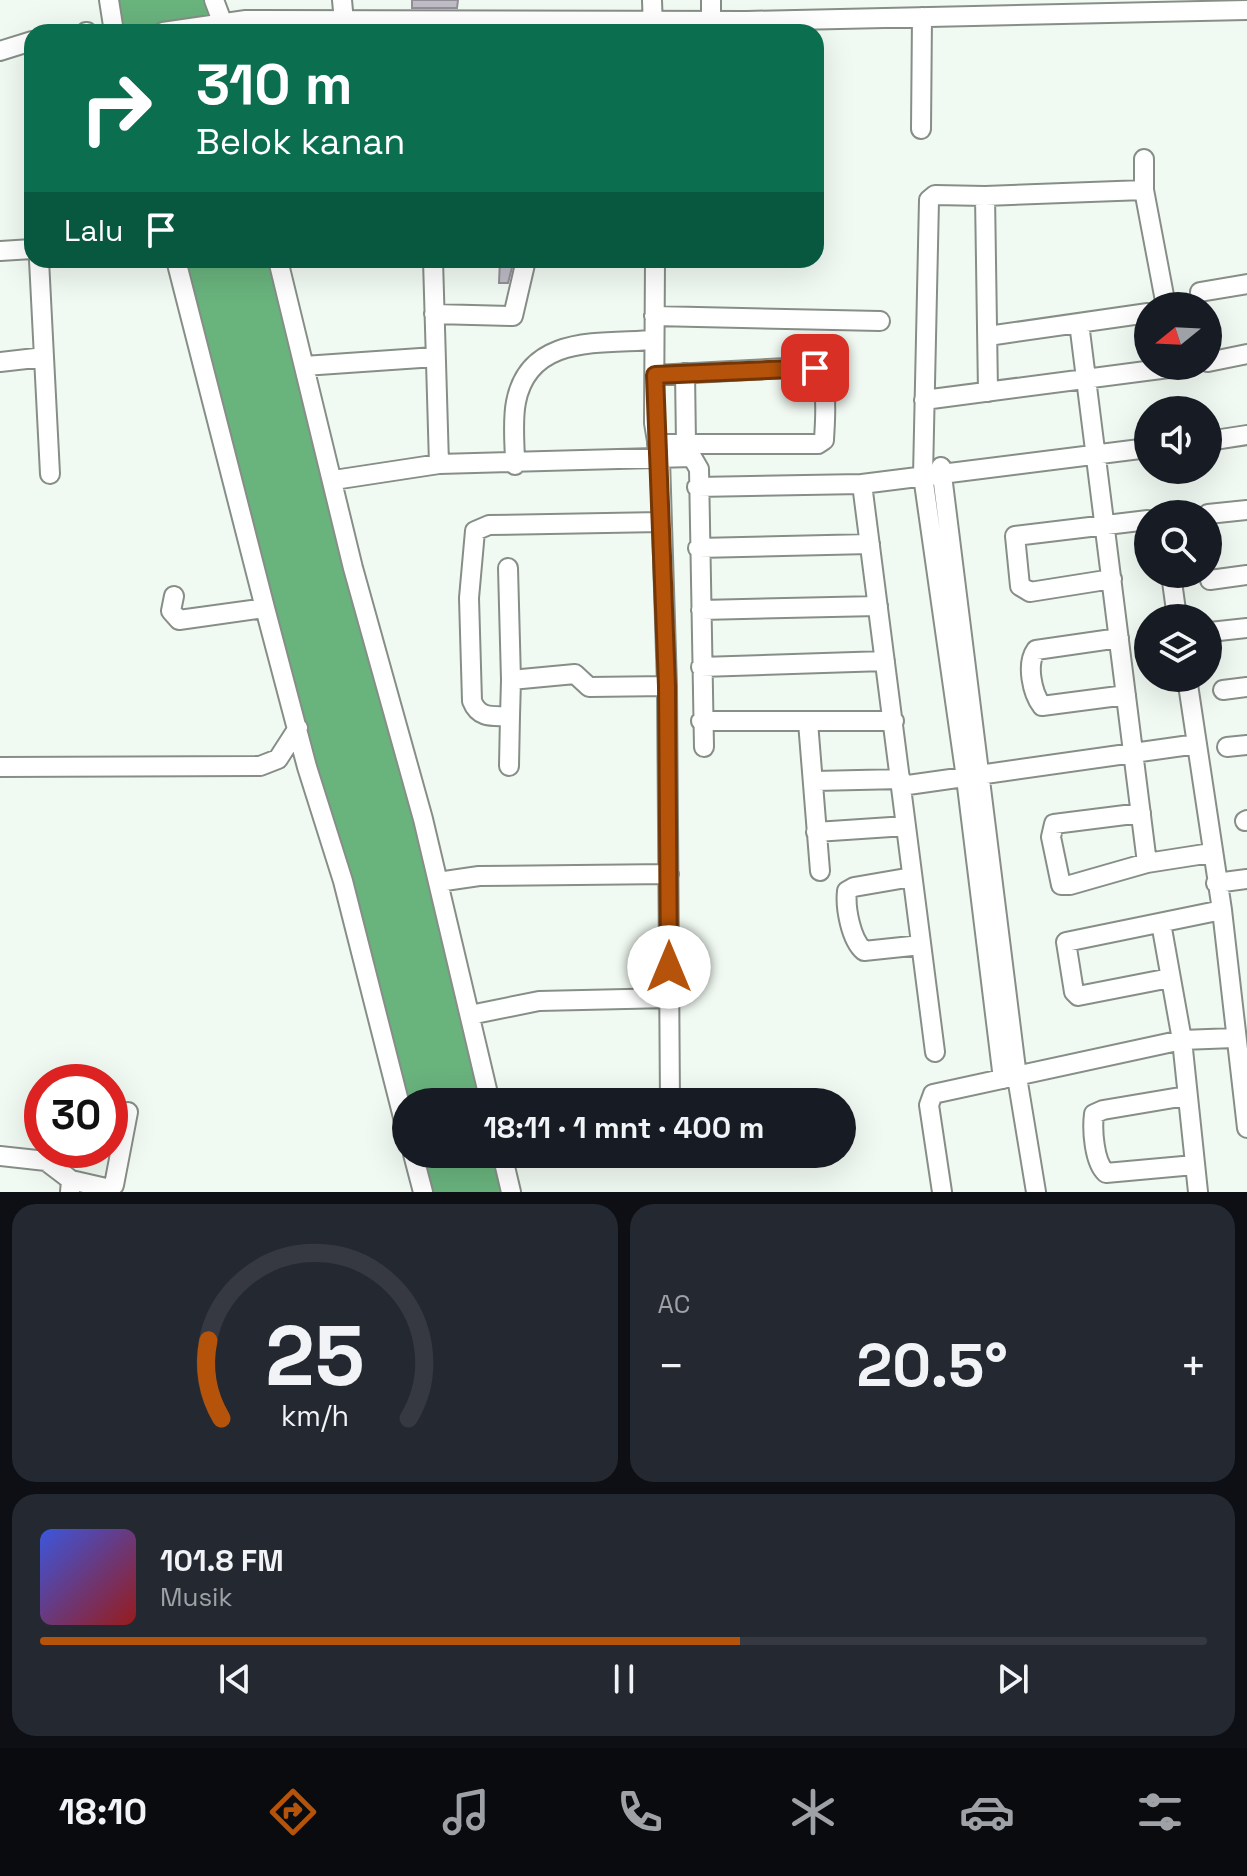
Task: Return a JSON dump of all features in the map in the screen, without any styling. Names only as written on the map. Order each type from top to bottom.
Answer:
[{"type":"street","points":[[109,0],[113,24]]},
{"type":"street","points":[[214,0],[224,24]]},
{"type":"street","points":[[342,0],[344,22]]},
{"type":"street","points":[[467,0],[468,19]]},
{"type":"street","points":[[652,0],[653,24]]},
{"type":"street","points":[[711,0],[711,20]]},
{"type":"street","points":[[672,24],[781,9],[922,17],[990,9],[1108,7],[1247,10]]},
{"type":"street","points":[[921,129],[922,17]]},
{"type":"street","points":[[429,24],[468,19],[600,24]]},
{"type":"street","points":[[296,24],[378,24]]},
{"type":"street","points":[[0,51],[24,44]]},
{"type":"street","points":[[1144,159],[1144,190],[1163,292]]},
{"type":"street","points":[[1036,1192],[1010,1078],[924,400],[929,200],[935,195],[1144,190]]},
{"type":"street","points":[[985,196],[988,392]]},
{"type":"street","points":[[0,251],[24,250]]},
{"type":"street","points":[[39,268],[50,474]]},
{"type":"street","points":[[178,268],[307,767],[343,881],[396,1088]]},
{"type":"street","points":[[280,268],[353,568],[438,882],[487,1088]]},
{"type":"street","points":[[433,268],[439,464]]},
{"type":"street","points":[[434,314],[513,316],[524,268]]},
{"type":"street","points":[[655,268],[655,375],[667,686],[670,1088]]},
{"type":"street","points":[[1200,292],[1247,284]]},
{"type":"street","points":[[988,336],[1134,315]]},
{"type":"street","points":[[654,316],[880,321]]},
{"type":"street","points":[[1079,323],[1147,863]]},
{"type":"street","points":[[515,465],[516,403],[534,366],[553,350],[654,340]]},
{"type":"street","points":[[1222,359],[1247,354]]},
{"type":"street","points":[[0,362],[44,357]]},
{"type":"street","points":[[304,366],[435,357]]},
{"type":"street","points":[[334,480],[439,464],[515,465],[658,451],[686,444],[809,447],[824,440],[823,389],[820,374],[815,368],[655,375]]},
{"type":"street","points":[[685,373],[686,444]]},
{"type":"street","points":[[924,400],[1134,373]]},
{"type":"street","points":[[1222,428],[1247,424]]},
{"type":"street","points":[[1222,439],[1247,435]]},
{"type":"street","points":[[1097,450],[1134,441]]},
{"type":"street","points":[[697,487],[862,484],[1097,450],[1134,449]]},
{"type":"street","points":[[658,451],[697,461],[704,747]]},
{"type":"street","points":[[862,484],[935,1052]]},
{"type":"street","points":[[1222,513],[1247,510]]},
{"type":"street","points":[[1112,579],[1030,592],[1017,579],[1015,536],[1134,521]]},
{"type":"street","points":[[510,716],[484,716],[477,712],[472,701],[469,598],[475,531],[489,525],[661,522]]},
{"type":"street","points":[[698,548],[870,544]]},
{"type":"street","points":[[508,568],[511,680],[509,766]]},
{"type":"street","points":[[1222,578],[1247,575]]},
{"type":"street","points":[[174,596],[171,611],[179,620],[265,608]]},
{"type":"street","points":[[701,610],[878,606]]},
{"type":"street","points":[[1222,631],[1247,628]]},
{"type":"street","points":[[1119,638],[1033,652],[1035,694],[1042,706],[1126,695]]},
{"type":"street","points":[[701,667],[885,661]]},
{"type":"street","points":[[511,680],[575,674],[589,687],[667,686]]},
{"type":"street","points":[[1223,690],[1247,687]]},
{"type":"street","points":[[1189,692],[1222,910],[1234,1038],[1247,1128]]},
{"type":"street","points":[[701,721],[894,721]]},
{"type":"street","points":[[808,722],[820,871]]},
{"type":"street","points":[[278,759],[298,728]]},
{"type":"street","points":[[815,781],[901,782],[974,777],[1134,756],[1197,744]]},
{"type":"street","points":[[1227,747],[1247,745]]},
{"type":"street","points":[[0,767],[248,767],[278,759],[307,767]]},
{"type":"street","points":[[1141,813],[1059,823],[1052,828],[1061,885],[1147,863],[1211,853]]},
{"type":"street","points":[[816,832],[906,826]]},
{"type":"street","points":[[438,882],[479,876],[669,874]]},
{"type":"street","points":[[912,877],[854,887],[847,891],[848,909],[858,946],[864,951],[921,945]]},
{"type":"street","points":[[1216,883],[1247,879]]},
{"type":"street","points":[[1170,978],[1078,996],[1074,992],[1066,942],[1072,938],[1222,910]]},
{"type":"street","points":[[1161,923],[1182,1040],[1198,1192]]},
{"type":"street","points":[[470,1015],[539,1001],[669,998]]},
{"type":"street","points":[[942,1192],[930,1098],[933,1094],[1182,1040],[1234,1038]]},
{"type":"street","points":[[1186,1096],[1103,1110],[1094,1114],[1093,1125],[1100,1168],[1106,1173],[1194,1165]]},
{"type":"street","points":[[0,1156],[46,1161],[70,1186],[106,1188],[114,1185],[117,1168]]},
{"type":"street","points":[[417,1168],[423,1192]]},
{"type":"street","points":[[505,1168],[511,1192]]},
{"type":"shaded area","points":[[109,0],[214,0],[223,22],[208,24],[113,24]]},
{"type":"shaded area","points":[[178,268],[280,268],[486,1088],[402,1088]]},
{"type":"shaded area","points":[[417,1168],[505,1168],[511,1192],[423,1192]]},
{"type":"building","points":[[412,0],[458,0],[457,8],[412,8]]},
{"type":"building","points":[[500,268],[512,268],[508,283],[499,283]]},
{"type":"route","points":[[669,967],[667,686],[660,459],[654,423],[655,375],[815,368]]}]
